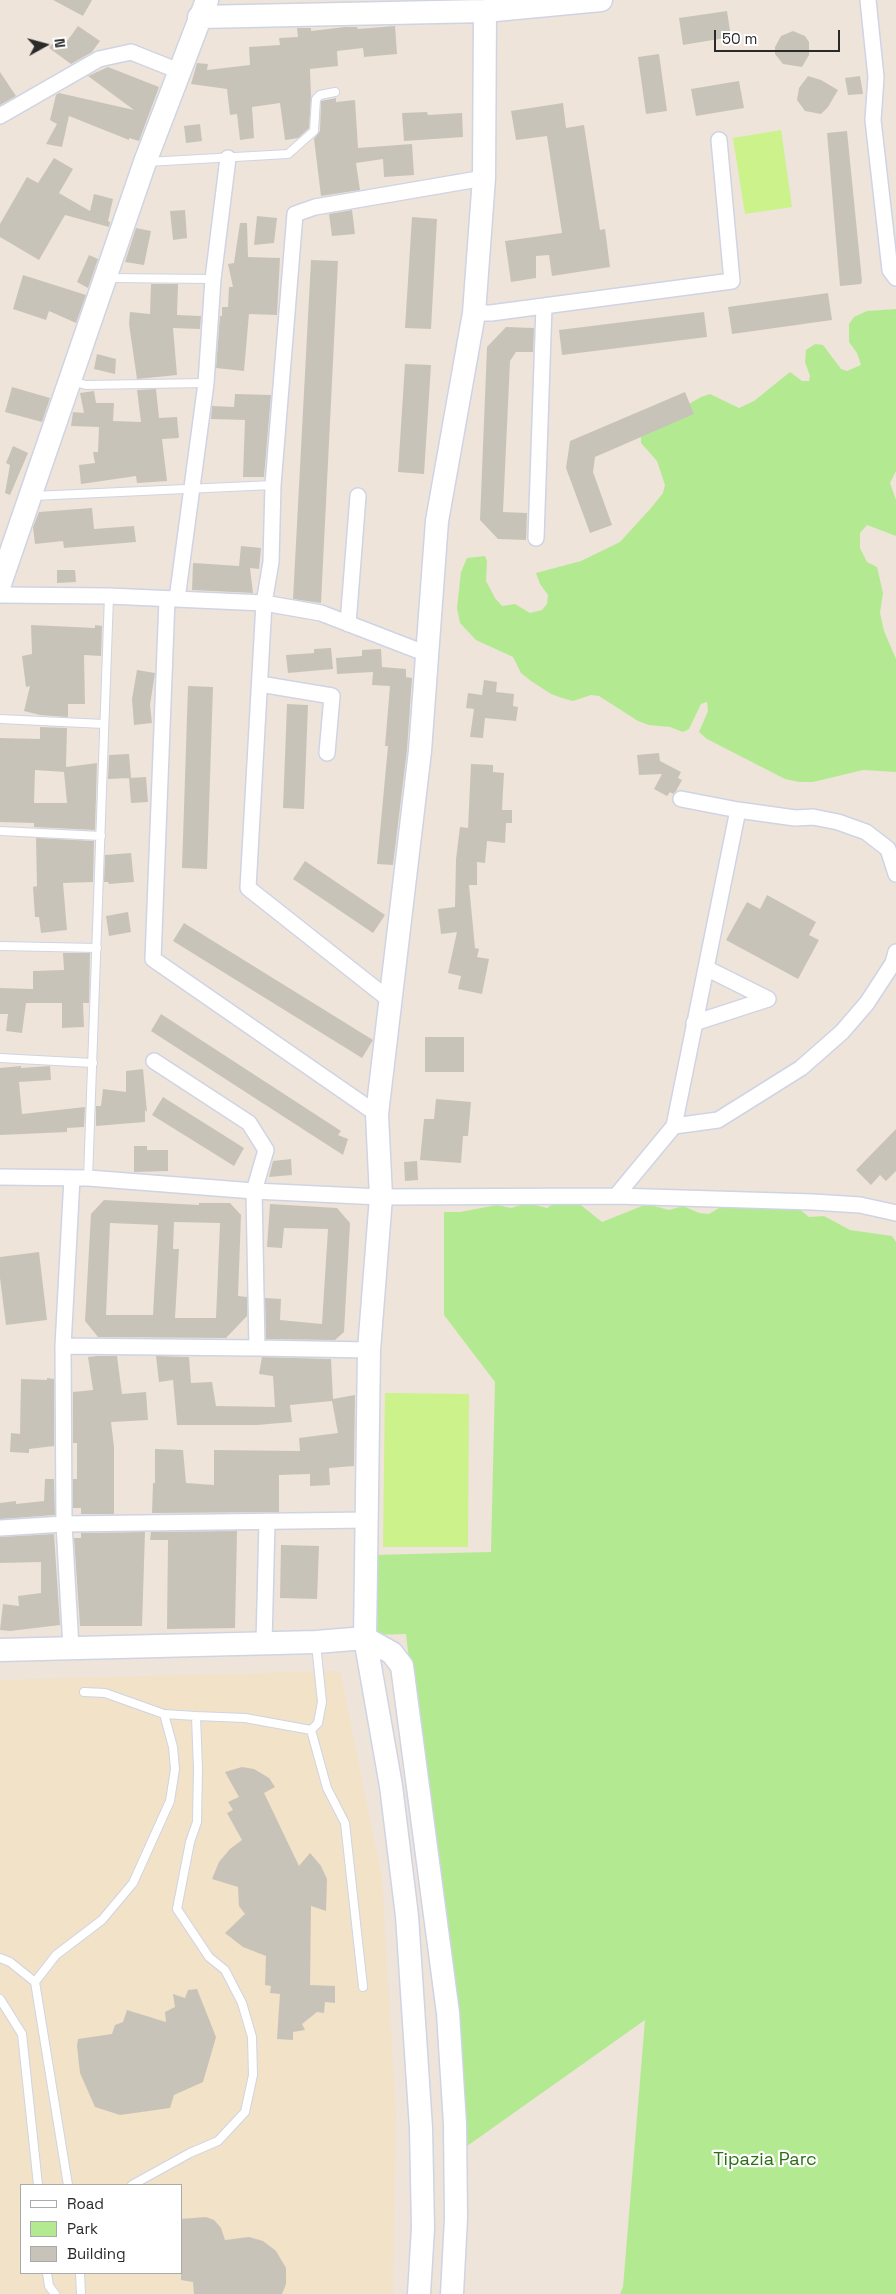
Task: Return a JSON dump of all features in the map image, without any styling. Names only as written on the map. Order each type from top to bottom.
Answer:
[{"type":"street","points":[[0,584],[104,278],[203,8],[485,6],[602,0]]},
{"type":"street","points":[[868,0],[876,77],[872,120],[890,270],[896,278]]},
{"type":"street","points":[[419,2294],[423,2228],[421,2128],[407,1916],[391,1786],[365,1638],[369,1350],[381,1197],[377,1114],[420,751],[438,521],[474,313],[484,178],[485,6]]},
{"type":"street","points":[[0,116],[99,59],[131,52],[179,71]]},
{"type":"street","points":[[474,313],[544,306],[732,281],[718,140]]},
{"type":"street","points":[[228,158],[213,279],[206,383],[193,489],[172,599],[153,959],[377,1114]]},
{"type":"street","points":[[391,1001],[248,888],[264,603],[271,562],[274,485],[295,214],[315,207],[484,178]]},
{"type":"street","points":[[536,538],[544,306]]},
{"type":"street","points":[[348,624],[358,496]]},
{"type":"street","points":[[0,595],[109,596],[264,603],[321,613],[427,654]]},
{"type":"street","points":[[260,684],[332,696],[327,753]]},
{"type":"street","points":[[681,799],[738,810],[795,818],[813,817],[838,822],[866,832],[888,849],[896,874]]},
{"type":"street","points":[[616,1196],[674,1126],[738,810]]},
{"type":"street","points":[[674,1126],[718,1120],[756,1094],[801,1068],[842,1032],[867,1003],[893,963],[896,952]]},
{"type":"street","points":[[694,1023],[768,998],[706,968]]},
{"type":"street","points":[[154,1060],[249,1123],[266,1150],[254,1191],[257,1348]]},
{"type":"street","points":[[0,1178],[88,1178],[254,1191]]},
{"type":"street","points":[[72,1178],[254,1191],[381,1197],[616,1196],[860,1205],[896,1213]]},
{"type":"street","points":[[71,1648],[64,1524],[63,1346],[72,1178]]},
{"type":"street","points":[[63,1346],[369,1350]]},
{"type":"street","points":[[0,1528],[64,1524],[366,1520]]},
{"type":"street","points":[[264,1643],[267,1522]]},
{"type":"street","points":[[0,1650],[316,1642],[365,1638],[392,1653],[402,1666],[448,2013],[455,2124],[456,2218],[452,2294]]},
{"type":"lane","points":[[145,162],[288,154],[314,131],[316,99],[320,95],[335,92]]},
{"type":"lane","points":[[104,278],[135,280],[213,279]]},
{"type":"lane","points":[[69,381],[86,385],[206,383]]},
{"type":"lane","points":[[31,496],[274,485]]},
{"type":"lane","points":[[88,1178],[109,596]]},
{"type":"lane","points":[[0,719],[104,724]]},
{"type":"lane","points":[[0,831],[101,836]]},
{"type":"lane","points":[[0,946],[97,948]]},
{"type":"lane","points":[[0,1058],[92,1063]]},
{"type":"lane","points":[[311,1730],[318,1723],[322,1702],[316,1642]]},
{"type":"lane","points":[[84,1692],[105,1693],[164,1714],[235,1717],[311,1730]]},
{"type":"lane","points":[[36,1982],[56,1955],[102,1920],[133,1883],[170,1801],[175,1770],[173,1747],[164,1714]]},
{"type":"lane","points":[[134,2184],[190,2153],[218,2141],[245,2112],[253,2075],[252,2037],[242,2003],[225,1970],[209,1957],[177,1909],[190,1842],[197,1822],[196,1716]]},
{"type":"lane","points":[[311,1730],[327,1788],[345,1823],[363,1987]]},
{"type":"lane","points":[[0,1958],[10,1962],[36,1982],[68,2184]]},
{"type":"lane","points":[[0,1999],[22,2034],[38,2184]]},
{"type":"lane","points":[[48,2274],[49,2286],[55,2294]]},
{"type":"lane","points":[[80,2274],[81,2294]]},
{"type":"shaded area","points":[[340,1671],[382,1879],[396,2112],[393,2294],[0,2294],[0,1680]]},
{"type":"green space","points":[[781,130],[792,207],[745,214],[733,138]]},
{"type":"green space","points":[[896,309],[896,471],[890,483],[896,500],[896,536],[867,525],[860,533],[860,548],[867,562],[877,567],[883,593],[880,613],[884,631],[896,659],[896,772],[863,770],[813,782],[785,779],[707,739],[699,732],[708,711],[707,702],[701,704],[689,729],[683,732],[670,727],[649,725],[638,721],[599,696],[591,695],[573,701],[562,698],[551,694],[531,681],[521,673],[513,657],[476,640],[460,623],[457,608],[461,572],[467,558],[485,556],[487,561],[486,581],[495,598],[502,606],[515,604],[530,613],[542,610],[547,604],[548,595],[540,584],[536,573],[581,561],[620,542],[663,493],[665,485],[657,461],[641,443],[641,431],[701,397],[710,394],[739,408],[754,401],[790,372],[802,381],[809,381],[810,376],[805,362],[806,350],[815,344],[823,345],[841,369],[847,371],[861,365],[857,353],[849,342],[849,324],[854,317],[867,311]]},
{"type":"green space","name":"Tipazia Parc","points":[[556,1202],[577,1202],[602,1222],[647,1204],[669,1210],[683,1206],[699,1213],[709,1214],[719,1208],[798,1208],[809,1217],[824,1216],[850,1230],[892,1236],[896,1242],[896,2294],[620,2294],[623,2287],[645,2020],[453,2156],[443,1958],[406,1634],[371,1635],[373,1555],[491,1552],[495,1382],[444,1315],[444,1212],[460,1212],[497,1205],[511,1208],[527,1203],[547,1208]]},
{"type":"green space","points":[[385,1393],[469,1394],[468,1547],[383,1547]]},
{"type":"building","points":[[53,0],[92,0],[83,16]]},
{"type":"building","points":[[727,11],[731,37],[683,45],[679,18]]},
{"type":"building","points":[[78,26],[100,41],[92,52],[71,64],[49,48],[52,44],[62,48]]},
{"type":"building","points":[[395,26],[397,54],[364,57],[363,48],[337,51],[338,66],[310,69],[309,128],[298,138],[285,140],[280,103],[252,107],[254,138],[240,140],[237,114],[230,115],[227,89],[191,84],[197,63],[208,64],[207,70],[250,65],[249,47],[280,45],[279,38],[298,37],[297,28],[311,28],[311,31],[345,27],[357,27],[358,29]]},
{"type":"building","points":[[793,31],[805,36],[809,42],[809,55],[802,67],[783,64],[775,54],[775,47],[781,36]]},
{"type":"building","points":[[659,54],[667,111],[646,114],[638,57]]},
{"type":"building","points":[[108,67],[159,87],[139,141],[129,138],[129,140],[69,116],[62,147],[46,144],[57,124],[50,120],[56,95],[59,93],[134,110],[88,76]]},
{"type":"building","points":[[0,72],[16,96],[0,105]]},
{"type":"building","points":[[808,76],[821,80],[838,90],[828,107],[821,114],[805,111],[797,100],[799,88]]},
{"type":"building","points":[[860,76],[863,94],[848,95],[845,78]]},
{"type":"building","points":[[739,81],[744,108],[696,116],[691,89]]},
{"type":"building","points":[[336,98],[336,102],[355,100],[358,148],[412,144],[414,175],[384,177],[383,159],[356,163],[360,190],[321,196],[314,139],[320,131],[321,101]]},
{"type":"building","points":[[563,103],[566,128],[584,125],[600,230],[605,229],[610,267],[552,276],[549,255],[536,256],[536,278],[511,282],[505,241],[562,233],[547,136],[516,140],[511,111]]},
{"type":"building","points":[[427,112],[428,115],[462,113],[463,137],[404,141],[402,113]]},
{"type":"building","points":[[200,124],[202,141],[186,143],[184,126]]},
{"type":"building","points":[[847,131],[862,281],[861,284],[840,286],[827,133]]},
{"type":"building","points":[[54,158],[73,169],[59,193],[90,211],[94,194],[113,199],[108,221],[110,222],[109,227],[65,215],[39,260],[0,237],[0,224],[27,177],[38,183]]},
{"type":"building","points":[[185,210],[187,238],[173,240],[170,211]]},
{"type":"building","points":[[352,210],[355,234],[332,236],[329,214]]},
{"type":"building","points":[[257,216],[277,218],[274,243],[254,245]]},
{"type":"building","points":[[412,217],[437,219],[431,329],[405,328]]},
{"type":"building","points":[[240,223],[247,223],[248,257],[280,258],[277,315],[249,314],[244,371],[216,368],[220,316],[222,316],[222,307],[228,307],[229,287],[233,287],[228,264],[234,263]]},
{"type":"building","points":[[136,228],[151,231],[144,265],[125,262]]},
{"type":"building","points":[[89,255],[98,259],[88,288],[77,282]]},
{"type":"building","points":[[311,260],[338,261],[321,603],[293,599]]},
{"type":"building","points":[[23,275],[86,295],[76,323],[49,311],[46,320],[13,309]]},
{"type":"building","points":[[151,284],[178,284],[177,315],[201,316],[200,329],[173,328],[177,375],[137,379],[129,324],[130,312],[150,314]]},
{"type":"building","points":[[828,293],[832,320],[732,334],[728,307]]},
{"type":"building","points":[[704,312],[707,337],[562,355],[559,330]]},
{"type":"building","points":[[506,327],[534,328],[533,352],[516,352],[510,361],[503,512],[527,513],[526,540],[498,539],[480,520],[487,347]]},
{"type":"building","points":[[97,354],[116,359],[115,374],[94,369]]},
{"type":"building","points":[[405,364],[431,365],[424,474],[398,472]]},
{"type":"building","points":[[12,387],[50,398],[42,422],[5,412]]},
{"type":"building","points":[[156,389],[159,418],[177,417],[179,438],[162,439],[167,481],[137,483],[136,476],[81,484],[79,465],[95,463],[93,452],[98,452],[99,427],[71,426],[73,412],[84,413],[80,393],[94,391],[96,403],[114,403],[113,421],[141,422],[137,390]]},
{"type":"building","points":[[685,392],[694,414],[595,457],[593,472],[612,525],[590,533],[566,468],[570,441]]},
{"type":"building","points":[[235,394],[271,395],[264,477],[243,477],[245,420],[211,419],[212,406],[234,407]]},
{"type":"building","points":[[13,446],[28,453],[10,495],[5,493],[10,465],[6,463]]},
{"type":"building","points":[[92,508],[94,529],[134,526],[136,542],[64,548],[63,541],[35,544],[33,527],[39,512]]},
{"type":"building","points":[[241,546],[261,548],[259,569],[250,568],[253,593],[192,590],[193,563],[239,566]]},
{"type":"building","points":[[57,570],[75,570],[76,582],[57,583]]},
{"type":"building","points":[[31,625],[95,628],[95,625],[102,626],[101,656],[84,655],[85,704],[68,704],[68,717],[40,715],[24,711],[30,686],[26,687],[22,656],[32,654]]},
{"type":"building","points":[[331,648],[333,669],[288,673],[286,655],[314,653],[314,649]]},
{"type":"building","points":[[381,649],[382,667],[406,669],[406,677],[412,678],[407,750],[393,865],[377,864],[388,746],[385,746],[390,686],[372,685],[373,672],[337,674],[336,658],[362,656],[362,650]]},
{"type":"building","points":[[137,670],[155,673],[150,705],[152,723],[134,725],[132,699]]},
{"type":"building","points":[[484,680],[497,682],[496,692],[514,694],[513,706],[518,707],[516,721],[485,718],[483,738],[470,737],[474,709],[466,708],[468,693],[482,695]]},
{"type":"building","points":[[188,686],[213,687],[207,869],[182,868]]},
{"type":"building","points":[[287,704],[308,705],[304,809],[283,808]]},
{"type":"building","points":[[40,727],[67,728],[66,767],[97,763],[95,830],[34,827],[34,823],[0,822],[0,738],[40,739]],"holes":[[[35,770],[64,772],[67,803],[34,803]]]},
{"type":"building","points":[[659,753],[660,761],[681,772],[678,778],[682,780],[676,791],[673,794],[670,792],[667,796],[654,789],[662,774],[639,775],[637,755]]},
{"type":"building","points":[[129,754],[131,778],[108,779],[109,755]]},
{"type":"building","points":[[471,764],[493,765],[493,772],[504,773],[502,810],[512,810],[512,823],[506,823],[505,843],[487,841],[485,863],[477,862],[477,885],[469,885],[475,948],[479,949],[477,957],[489,959],[482,994],[458,989],[461,976],[448,973],[457,932],[441,934],[438,909],[455,907],[456,859],[460,827],[468,828]]},
{"type":"building","points":[[146,777],[148,802],[131,803],[129,778]]},
{"type":"building","points":[[36,838],[94,841],[93,882],[63,883],[67,930],[41,933],[39,917],[35,917],[33,887],[37,886]]},
{"type":"building","points":[[131,853],[134,882],[109,884],[104,882],[105,855]]},
{"type":"building","points":[[305,861],[385,915],[373,933],[293,879]]},
{"type":"building","points":[[767,895],[816,922],[809,935],[819,940],[798,979],[726,940],[747,902],[760,909]]},
{"type":"building","points":[[128,912],[131,932],[109,936],[106,916]]},
{"type":"building","points":[[184,923],[373,1040],[362,1058],[173,941]]},
{"type":"building","points":[[63,953],[90,953],[89,1003],[83,1003],[84,1027],[62,1028],[62,1003],[26,1003],[22,1033],[6,1031],[8,1014],[0,1014],[0,988],[33,989],[33,971],[64,970]]},
{"type":"building","points":[[161,1014],[341,1131],[338,1135],[348,1139],[343,1155],[151,1031]]},
{"type":"building","points":[[425,1037],[464,1037],[464,1072],[425,1072]]},
{"type":"building","points":[[21,1066],[21,1068],[50,1066],[51,1080],[19,1082],[22,1114],[85,1107],[84,1127],[67,1128],[67,1132],[0,1135],[0,1068]]},
{"type":"building","points":[[143,1069],[147,1112],[145,1110],[145,1122],[96,1126],[96,1106],[101,1106],[103,1089],[126,1092],[126,1071]]},
{"type":"building","points":[[163,1097],[244,1148],[234,1166],[152,1115]]},
{"type":"building","points":[[436,1099],[471,1102],[468,1136],[463,1136],[461,1163],[420,1160],[424,1119],[434,1119]]},
{"type":"building","points":[[896,1129],[896,1171],[886,1181],[880,1175],[871,1185],[856,1170]]},
{"type":"building","points":[[134,1146],[147,1146],[147,1150],[168,1150],[168,1171],[134,1172]]},
{"type":"building","points":[[291,1159],[292,1175],[269,1177],[273,1161]]},
{"type":"building","points":[[417,1161],[418,1180],[405,1181],[404,1162]]},
{"type":"building","points":[[104,1200],[199,1205],[199,1203],[230,1203],[241,1215],[238,1296],[247,1297],[247,1316],[226,1338],[98,1337],[85,1321],[91,1214]],"holes":[[[174,1222],[220,1223],[216,1318],[175,1318],[179,1249],[173,1249]],[[110,1223],[158,1225],[153,1315],[106,1315]]]},
{"type":"building","points":[[270,1204],[337,1208],[350,1223],[344,1332],[335,1340],[266,1339],[265,1298],[281,1299],[280,1320],[322,1324],[328,1229],[284,1228],[282,1248],[267,1247]]},
{"type":"building","points":[[39,1252],[47,1320],[6,1325],[0,1278],[0,1257]]},
{"type":"building","points":[[117,1356],[122,1394],[146,1392],[148,1420],[111,1422],[114,1447],[114,1514],[81,1514],[81,1508],[73,1508],[73,1479],[77,1479],[77,1443],[73,1443],[73,1392],[93,1390],[88,1357]]},
{"type":"building","points":[[156,1356],[189,1357],[191,1383],[212,1382],[216,1406],[275,1407],[273,1376],[259,1374],[262,1357],[331,1359],[333,1399],[355,1395],[354,1466],[329,1468],[330,1485],[310,1486],[310,1474],[279,1475],[279,1512],[152,1513],[153,1483],[155,1483],[155,1449],[183,1450],[186,1483],[214,1485],[214,1450],[300,1451],[299,1438],[338,1433],[332,1401],[290,1405],[292,1422],[257,1425],[177,1425],[173,1380],[159,1382]]},
{"type":"building","points":[[47,1378],[54,1379],[54,1446],[29,1449],[29,1453],[10,1452],[11,1433],[20,1434],[21,1379],[47,1380]]},
{"type":"building","points":[[45,1479],[54,1479],[55,1515],[0,1519],[0,1503],[16,1501],[16,1504],[44,1501]]},
{"type":"building","points":[[237,1531],[235,1628],[167,1629],[168,1540],[150,1540],[151,1532]]},
{"type":"building","points":[[145,1532],[142,1626],[80,1626],[74,1538],[81,1538],[81,1533]]},
{"type":"building","points":[[54,1534],[60,1625],[10,1631],[0,1630],[3,1604],[19,1606],[18,1596],[41,1593],[41,1562],[0,1563],[0,1537]]},
{"type":"building","points":[[281,1545],[319,1546],[317,1599],[280,1598]]},
{"type":"building","points":[[242,1767],[254,1769],[269,1778],[275,1787],[264,1793],[299,1866],[310,1853],[321,1866],[327,1879],[326,1911],[311,1906],[310,1985],[335,1986],[335,2003],[325,2002],[324,2013],[317,2012],[302,2024],[305,2030],[293,2032],[293,2040],[277,2039],[280,1994],[270,1993],[271,1986],[265,1985],[266,1956],[243,1947],[225,1933],[245,1914],[239,1906],[238,1887],[212,1879],[219,1862],[230,1849],[242,1840],[227,1813],[233,1810],[228,1802],[239,1797],[225,1772]]},
{"type":"building","points":[[197,1989],[216,2037],[203,2082],[174,2095],[170,2108],[120,2115],[95,2107],[80,2073],[78,2039],[112,2034],[115,2025],[123,2022],[127,2010],[166,2022],[165,2012],[175,2007],[173,1994],[185,1998],[188,1990]]},
{"type":"building","points":[[206,2217],[214,2220],[221,2228],[225,2240],[249,2237],[263,2241],[276,2251],[286,2268],[286,2284],[282,2294],[194,2294],[193,2282],[181,2280],[182,2219]]}]
